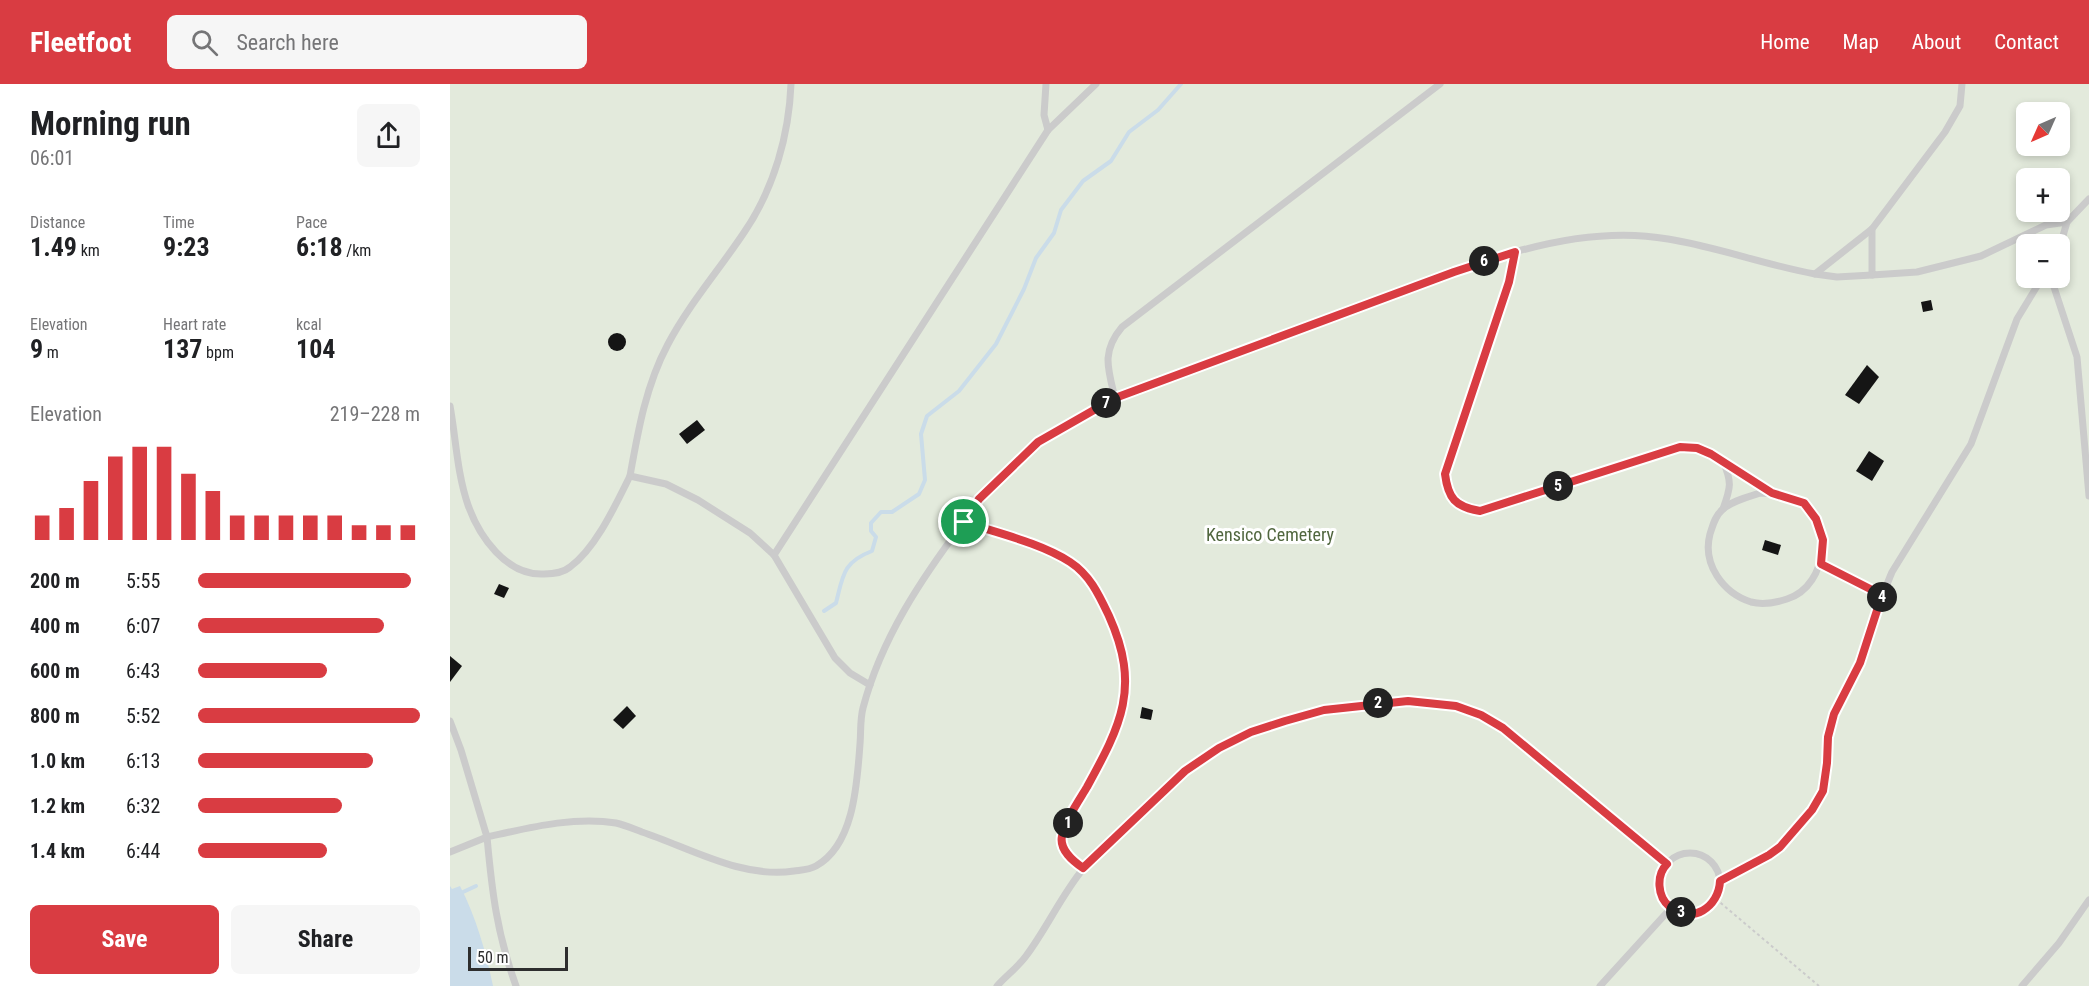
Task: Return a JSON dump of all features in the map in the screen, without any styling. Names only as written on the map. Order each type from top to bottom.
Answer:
[{"type":"lane","points":[[450,405],[461,483],[477,526],[486,541],[499,555],[524,571],[539,575],[554,574],[569,569],[597,536],[630,476],[652,379],[667,346],[684,315],[747,229],[778,162],[785,134],[790,84]]},
{"type":"lane","points":[[1046,84],[1044,115],[1048,130]]},
{"type":"lane","points":[[774,555],[1048,130],[1096,84]]},
{"type":"lane","points":[[1115,398],[1107,358],[1109,346],[1122,327],[1440,84]]},
{"type":"lane","points":[[1815,274],[1872,229],[1896,194],[1945,132],[1960,106],[1962,84]]},
{"type":"lane","points":[[2070,219],[2089,199]]},
{"type":"lane","points":[[450,852],[487,837],[594,821],[618,824],[743,868],[787,872],[812,868],[827,860],[838,846],[846,829],[853,800],[862,711],[879,658],[893,630],[939,555],[979,499],[1038,442],[1115,398],[1443,276],[1515,252],[1564,239],[1634,236],[1667,238],[1778,267],[1838,277],[1917,272],[1949,265],[1981,256],[2046,225],[2067,222],[2064,234]]},
{"type":"lane","points":[[1872,229],[1872,275]]},
{"type":"lane","points":[[1515,252],[1509,282],[1445,474],[1450,495],[1457,504],[1467,509],[1480,511],[1680,447],[1697,448],[1723,461],[1772,493],[1804,503],[1816,519],[1823,540],[1821,564],[1810,583],[1795,596],[1772,603],[1752,602],[1733,594],[1719,580],[1710,561],[1708,541],[1713,522],[1723,508],[1730,490],[1723,461]]},
{"type":"lane","points":[[1720,881],[1780,847],[1812,810],[1823,791],[1828,737],[1834,714],[1860,663],[1882,595],[1898,563],[1971,444],[2017,319],[2036,288]]},
{"type":"lane","points":[[2054,288],[2077,357],[2089,496]]},
{"type":"lane","points":[[630,476],[666,484],[698,500],[750,532],[774,555],[835,658],[850,673],[870,685]]},
{"type":"lane","points":[[1723,508],[1760,493],[1772,493]]},
{"type":"lane","points":[[964,522],[1055,554],[1071,562],[1093,584],[1117,636],[1125,680],[1123,709],[1107,751],[1061,838],[1065,850],[1083,868]]},
{"type":"lane","points":[[1821,564],[1882,595]]},
{"type":"lane","points":[[996,986],[1025,957],[1083,868],[1185,771],[1219,748],[1251,732],[1324,710],[1408,701],[1456,706],[1481,715],[1503,728],[1667,864]]},
{"type":"lane","points":[[450,721],[487,837],[493,904],[500,936],[516,986]]},
{"type":"lane","points":[[1682,853],[1701,855],[1710,861],[1718,870],[1720,881],[1716,899],[1699,913],[1688,914],[1671,908],[1665,902],[1659,888],[1659,877],[1667,864],[1672,858],[1682,853]]},
{"type":"lane","points":[[2022,986],[2059,943],[2089,900]]},
{"type":"lane","points":[[1600,986],[1671,908]]},
{"type":"path","points":[[1716,899],[1820,986]]},
{"type":"green space","name":"Kensico Cemetery","points":[[450,84],[2089,84],[2089,986],[450,986]]},
{"type":"water","points":[[450,886],[452,889],[460,886],[466,898],[480,935],[493,986],[450,986]]},
{"type":"building","points":[[1931,300],[1933,310],[1923,312],[1921,302]]},
{"type":"building","points":[[617,333],[623,336],[626,342],[623,348],[617,351],[611,348],[608,342],[611,336]]},
{"type":"building","points":[[1867,365],[1879,377],[1859,404],[1845,395]]},
{"type":"building","points":[[697,420],[705,430],[687,444],[679,434]]},
{"type":"building","points":[[1869,451],[1884,461],[1872,481],[1856,471]]},
{"type":"building","points":[[1765,540],[1781,545],[1778,555],[1762,550]]},
{"type":"building","points":[[499,584],[509,588],[504,598],[494,594]]},
{"type":"building","points":[[450,656],[462,666],[450,682]]},
{"type":"building","points":[[627,706],[636,716],[623,729],[613,720]]},
{"type":"building","points":[[1142,707],[1153,710],[1151,720],[1140,718]]},
{"type":"waterway","points":[[824,611],[836,603],[843,577],[850,565],[862,555],[872,551],[876,537],[871,531],[871,523],[881,512],[892,512],[919,494],[925,480],[921,434],[927,416],[959,391],[996,344],[1024,289],[1036,258],[1054,233],[1061,210],[1083,181],[1111,161],[1129,132],[1158,110],[1181,84]]},
{"type":"waterway","points":[[463,892],[476,886]]},
{"type":"route","points":[[1515,252],[1509,282],[1445,474],[1450,495],[1457,504],[1467,509],[1480,511],[1680,447],[1697,448],[1723,461],[1772,493],[1804,503],[1816,519],[1823,540],[1821,564],[1882,595],[1860,663],[1834,714],[1828,737],[1823,791],[1794,834],[1769,855],[1720,881],[1716,899],[1699,913],[1688,914],[1671,908],[1665,902],[1659,888],[1659,877],[1663,867],[1667,864],[1503,728],[1481,715],[1456,706],[1432,702],[1365,704],[1324,710],[1251,732],[1219,748],[1185,771],[1083,868],[1065,850],[1061,838],[1107,751],[1123,709],[1125,680],[1120,646],[1093,584],[1071,562],[1016,539],[964,522],[979,499],[1038,442],[1115,398],[1201,364],[1485,260],[1515,252]]}]
